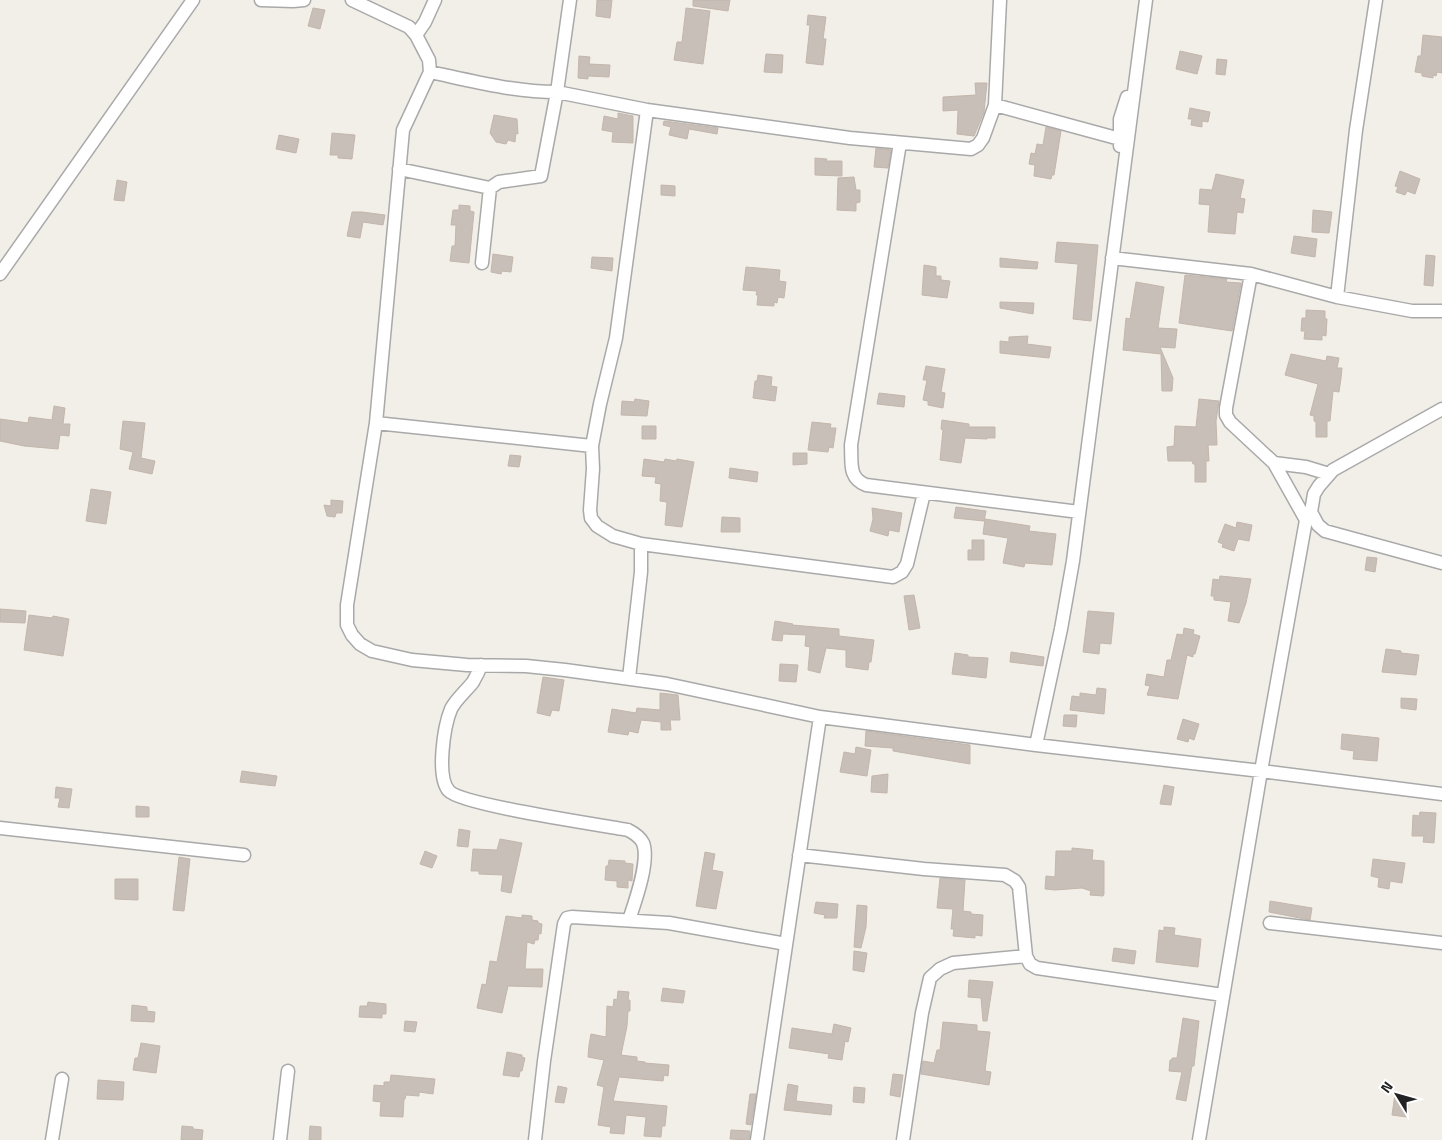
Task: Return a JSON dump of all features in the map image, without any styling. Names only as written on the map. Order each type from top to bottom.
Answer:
[{"type":"street","points":[[0,274],[193,0]]},
{"type":"street","points":[[261,0],[304,0]]},
{"type":"street","points":[[352,0],[410,27],[430,60],[430,72],[403,130],[376,423],[347,605],[347,625],[352,635],[360,644],[372,651],[412,660],[526,666],[667,684],[820,717],[1442,794]]},
{"type":"street","points":[[416,35],[425,22],[435,0]]},
{"type":"street","points":[[399,169],[490,188],[499,182],[541,176],[557,92],[570,0]]},
{"type":"street","points":[[430,72],[501,87],[540,92],[557,92],[648,110],[850,138],[971,149],[984,138],[994,104],[1000,0]]},
{"type":"street","points":[[1036,745],[1061,629],[1079,512],[1146,0]]},
{"type":"street","points":[[1337,297],[1356,130],[1376,0]]},
{"type":"street","points":[[1123,174],[1120,119],[1127,96],[1135,84]]},
{"type":"street","points":[[994,104],[1120,138]]},
{"type":"street","points":[[648,110],[616,338],[592,446],[591,518],[597,526],[614,536],[641,544],[893,576],[902,572],[908,564],[924,492]]},
{"type":"street","points":[[900,143],[888,227],[851,445],[853,475],[858,482],[866,485],[1079,512]]},
{"type":"street","points":[[482,263],[490,188]]},
{"type":"street","points":[[1112,258],[1251,274],[1337,297],[1412,311],[1442,311]]},
{"type":"street","points":[[1251,274],[1226,408],[1226,415],[1230,422],[1274,463],[1309,516],[1325,531],[1442,563]]},
{"type":"street","points":[[1199,1140],[1261,771],[1314,494],[1329,474],[1442,409]]},
{"type":"street","points":[[376,423],[592,446]]},
{"type":"street","points":[[1274,463],[1329,474]]},
{"type":"street","points":[[629,678],[642,572],[641,544]]},
{"type":"street","points":[[482,665],[473,681],[452,708],[445,730],[442,754],[445,784],[449,792],[495,806],[628,830],[637,835],[643,843],[644,856],[640,882],[629,920]]},
{"type":"street","points":[[757,1140],[820,717]]},
{"type":"street","points":[[0,828],[244,855]]},
{"type":"street","points":[[799,855],[924,869],[1005,875],[1015,881],[1019,887],[1026,956],[1030,964],[1037,968],[1223,995]]},
{"type":"street","points":[[535,1140],[544,1061],[566,918],[669,922],[786,944]]},
{"type":"street","points":[[1270,923],[1442,942]]},
{"type":"street","points":[[903,1140],[922,1013],[930,978],[940,969],[952,963],[1026,956]]},
{"type":"street","points":[[280,1140],[288,1071]]},
{"type":"street","points":[[52,1140],[62,1079]]},
{"type":"building","points":[[597,0],[612,0],[610,18],[596,16]]},
{"type":"building","points":[[693,0],[730,0],[728,11],[693,6]]},
{"type":"building","points":[[313,8],[325,10],[320,29],[308,26]]},
{"type":"building","points":[[686,8],[710,11],[703,64],[674,60],[677,42],[682,42]]},
{"type":"building","points":[[808,15],[826,17],[823,39],[826,39],[823,65],[806,63],[810,25],[807,25]]},
{"type":"building","points":[[1423,35],[1442,37],[1442,73],[1437,72],[1436,76],[1433,75],[1433,78],[1422,76],[1422,73],[1415,72],[1418,56],[1421,56]]},
{"type":"building","points":[[1180,51],[1202,56],[1197,74],[1176,69]]},
{"type":"building","points":[[766,54],[783,55],[782,73],[764,72]]},
{"type":"building","points":[[579,56],[590,57],[589,64],[610,65],[609,77],[588,76],[588,79],[578,78]]},
{"type":"building","points":[[1217,59],[1227,60],[1225,75],[1216,74]]},
{"type":"building","points":[[975,83],[987,83],[984,112],[974,136],[957,134],[958,110],[943,111],[943,97],[976,95]]},
{"type":"building","points":[[1190,108],[1210,112],[1208,122],[1202,121],[1202,127],[1191,125],[1192,119],[1188,119]]},
{"type":"building","points":[[618,113],[633,116],[633,143],[612,142],[613,132],[602,130],[604,116],[618,119]]},
{"type":"building","points":[[494,115],[517,119],[518,134],[516,133],[515,142],[508,140],[506,144],[496,142],[490,133]]},
{"type":"building","points":[[664,121],[718,128],[717,134],[689,129],[687,139],[669,135],[671,127],[663,125]]},
{"type":"building","points":[[1046,127],[1061,131],[1054,175],[1052,175],[1051,179],[1034,176],[1035,165],[1029,164],[1031,153],[1035,154],[1037,144],[1043,145]]},
{"type":"building","points":[[332,133],[355,135],[352,159],[338,158],[338,155],[330,155]]},
{"type":"building","points":[[279,135],[299,139],[296,153],[276,149]]},
{"type":"building","points":[[876,148],[891,150],[888,168],[874,167]]},
{"type":"building","points":[[815,158],[827,159],[826,161],[842,161],[842,176],[815,175]]},
{"type":"building","points":[[1400,171],[1420,179],[1415,194],[1407,191],[1405,195],[1396,192],[1398,187],[1395,186]]},
{"type":"building","points":[[1216,174],[1244,180],[1240,198],[1245,199],[1243,213],[1237,212],[1235,234],[1208,232],[1210,205],[1199,204],[1200,189],[1212,190]]},
{"type":"building","points":[[854,177],[856,190],[860,190],[860,202],[856,203],[856,211],[837,210],[838,178]]},
{"type":"building","points":[[117,180],[127,182],[124,201],[114,200]]},
{"type":"building","points":[[661,185],[675,186],[675,196],[661,195]]},
{"type":"building","points":[[459,205],[470,206],[470,211],[474,212],[469,263],[450,261],[452,246],[455,246],[456,225],[451,225],[453,210],[459,210]]},
{"type":"building","points":[[1313,210],[1332,212],[1329,233],[1312,232]]},
{"type":"building","points":[[352,212],[385,215],[383,225],[363,222],[360,238],[347,236]]},
{"type":"building","points":[[1294,236],[1317,239],[1315,257],[1291,253]]},
{"type":"building","points":[[1057,242],[1098,245],[1091,321],[1073,319],[1078,264],[1055,262]]},
{"type":"building","points":[[493,254],[513,257],[511,272],[502,271],[501,274],[491,272]]},
{"type":"building","points":[[1426,255],[1435,256],[1433,286],[1424,285]]},
{"type":"building","points":[[592,257],[613,258],[612,271],[591,268]]},
{"type":"building","points":[[1000,258],[1038,262],[1037,269],[1000,267]]},
{"type":"building","points":[[924,265],[936,267],[936,276],[941,276],[941,280],[950,281],[947,298],[922,295]]},
{"type":"building","points":[[746,267],[780,270],[779,281],[786,282],[784,298],[778,297],[777,303],[774,302],[774,306],[757,305],[757,291],[743,290]]},
{"type":"building","points":[[1185,275],[1227,279],[1226,282],[1241,283],[1232,331],[1179,323]]},
{"type":"building","points":[[1136,282],[1164,287],[1158,328],[1177,329],[1175,348],[1160,347],[1173,378],[1172,391],[1162,391],[1161,354],[1123,350],[1126,318],[1130,319]]},
{"type":"building","points":[[1000,302],[1034,303],[1033,314],[1000,308]]},
{"type":"building","points":[[1306,310],[1325,311],[1325,319],[1327,319],[1326,336],[1322,335],[1322,340],[1304,339],[1305,331],[1301,331],[1302,318],[1306,318]]},
{"type":"building","points":[[1028,336],[1027,344],[1051,347],[1049,358],[1000,353],[1000,341],[1009,342],[1009,337]]},
{"type":"building","points":[[1291,354],[1326,361],[1327,356],[1339,358],[1337,368],[1342,368],[1339,392],[1333,391],[1330,421],[1327,421],[1327,437],[1316,437],[1316,422],[1314,421],[1314,416],[1310,415],[1318,384],[1285,375]]},
{"type":"building","points":[[926,366],[945,369],[941,392],[945,393],[943,408],[928,405],[928,401],[923,400],[927,380],[923,380]]},
{"type":"building","points":[[758,375],[772,377],[771,386],[777,387],[775,401],[753,398],[755,381],[757,381]]},
{"type":"building","points":[[879,393],[905,396],[904,407],[877,404]]},
{"type":"building","points":[[635,399],[649,401],[647,416],[621,415],[622,401],[634,402]]},
{"type":"building","points":[[1199,399],[1219,401],[1216,421],[1217,445],[1208,445],[1209,461],[1206,461],[1206,482],[1195,482],[1195,464],[1192,461],[1168,461],[1167,447],[1174,446],[1175,426],[1196,427]]},
{"type":"building","points":[[54,406],[65,408],[63,424],[70,424],[69,436],[60,435],[58,449],[24,446],[0,441],[0,419],[28,423],[29,417],[52,420]]},
{"type":"building","points":[[942,420],[969,424],[969,427],[995,427],[995,438],[965,438],[961,463],[940,460]]},
{"type":"building","points":[[123,421],[145,423],[141,458],[155,461],[152,474],[129,469],[133,452],[120,449]]},
{"type":"building","points":[[812,422],[831,424],[830,428],[836,428],[833,448],[829,447],[828,452],[808,450]]},
{"type":"building","points":[[642,426],[656,426],[656,439],[642,439]]},
{"type":"building","points":[[793,453],[807,453],[807,464],[793,465]]},
{"type":"building","points":[[510,455],[521,456],[519,467],[508,466]]},
{"type":"building","points":[[644,459],[664,462],[665,459],[676,461],[677,459],[694,462],[682,527],[665,525],[667,502],[660,501],[661,484],[655,483],[656,477],[642,476]]},
{"type":"building","points":[[730,468],[758,472],[757,482],[729,478]]},
{"type":"building","points":[[91,489],[111,492],[106,524],[86,521]]},
{"type":"building","points":[[331,500],[343,501],[342,513],[336,513],[335,517],[327,516],[324,505],[331,506]]},
{"type":"building","points":[[956,507],[986,511],[984,521],[954,518]]},
{"type":"building","points":[[872,508],[902,513],[899,532],[889,530],[888,536],[870,531],[873,519]]},
{"type":"building","points":[[722,517],[740,518],[740,532],[721,532]]},
{"type":"building","points":[[985,519],[1030,526],[1029,531],[1056,534],[1052,565],[1025,563],[1024,567],[1003,563],[1008,538],[983,534]]},
{"type":"building","points":[[1237,522],[1252,525],[1249,541],[1238,539],[1234,551],[1222,547],[1223,544],[1218,542],[1225,524],[1236,528]]},
{"type":"building","points":[[972,540],[984,540],[984,560],[968,560],[968,550],[972,550]]},
{"type":"building","points":[[1367,557],[1377,558],[1375,572],[1365,570]]},
{"type":"building","points":[[1220,576],[1251,579],[1239,623],[1228,621],[1231,602],[1214,600],[1214,596],[1211,596],[1213,579],[1219,580]]},
{"type":"building","points":[[914,595],[920,628],[909,630],[904,596]]},
{"type":"building","points":[[0,609],[26,611],[25,623],[0,622]]},
{"type":"building","points":[[1088,611],[1114,613],[1111,644],[1100,643],[1099,654],[1083,652]]},
{"type":"building","points":[[29,615],[69,619],[63,656],[24,650]]},
{"type":"building","points":[[775,621],[792,625],[839,629],[839,636],[874,640],[868,670],[846,667],[846,650],[826,648],[820,673],[808,670],[810,647],[805,646],[806,635],[783,634],[782,641],[772,640]]},
{"type":"building","points":[[1184,628],[1194,630],[1193,634],[1200,636],[1193,657],[1187,655],[1178,699],[1147,695],[1150,686],[1145,685],[1147,674],[1164,677],[1167,660],[1171,660],[1177,634],[1183,635]]},
{"type":"building","points":[[1386,649],[1419,655],[1416,675],[1382,672]]},
{"type":"building","points":[[1011,652],[1044,657],[1043,666],[1010,662]]},
{"type":"building","points":[[955,653],[968,655],[968,657],[988,658],[986,678],[952,674]]},
{"type":"building","points":[[780,664],[798,665],[796,682],[779,681]]},
{"type":"building","points":[[543,677],[564,680],[559,711],[552,710],[550,716],[537,713]]},
{"type":"building","points":[[1097,688],[1106,689],[1104,714],[1070,710],[1072,696],[1080,697],[1080,693],[1096,695]]},
{"type":"building","points":[[660,693],[678,695],[680,720],[670,720],[671,730],[661,730],[661,722],[641,720],[638,733],[629,731],[628,735],[608,732],[612,709],[636,713],[637,708],[660,710]]},
{"type":"building","points":[[1401,698],[1417,699],[1416,710],[1401,708]]},
{"type":"building","points":[[1064,715],[1077,715],[1076,727],[1063,726]]},
{"type":"building","points":[[1183,719],[1199,724],[1194,740],[1189,738],[1188,742],[1177,739]]},
{"type":"building","points":[[866,731],[970,745],[970,764],[893,751],[893,748],[865,746]]},
{"type":"building","points":[[1342,734],[1379,738],[1377,761],[1353,759],[1354,751],[1341,749]]},
{"type":"building","points":[[856,747],[871,750],[867,776],[840,772],[844,752],[855,754]]},
{"type":"building","points":[[242,771],[277,776],[275,786],[240,782]]},
{"type":"building","points":[[888,774],[887,793],[871,792],[872,776]]},
{"type":"building","points":[[1164,785],[1174,787],[1171,805],[1160,804]]},
{"type":"building","points":[[56,787],[72,789],[69,808],[58,807],[60,798],[55,798]]},
{"type":"building","points":[[136,806],[149,807],[149,817],[136,817]]},
{"type":"building","points":[[1420,812],[1436,813],[1434,843],[1423,842],[1424,836],[1412,836],[1413,815],[1419,816]]},
{"type":"building","points":[[459,829],[470,831],[468,847],[457,846]]},
{"type":"building","points":[[500,839],[522,843],[511,893],[501,891],[503,875],[479,874],[479,871],[471,871],[473,849],[497,850]]},
{"type":"building","points":[[1072,848],[1093,850],[1092,860],[1104,861],[1103,896],[1090,895],[1091,891],[1082,888],[1045,889],[1046,876],[1055,877],[1056,851],[1072,851]]},
{"type":"building","points":[[425,851],[437,856],[432,868],[420,864]]},
{"type":"building","points":[[705,852],[715,854],[712,870],[723,872],[716,909],[696,906]]},
{"type":"building","points":[[179,857],[190,859],[184,911],[173,910]]},
{"type":"building","points":[[1373,859],[1405,863],[1402,883],[1390,881],[1389,889],[1378,887],[1379,878],[1371,876]]},
{"type":"building","points":[[609,860],[625,861],[625,863],[633,864],[632,881],[628,880],[628,888],[617,887],[617,881],[605,880],[606,866],[608,866]]},
{"type":"building","points":[[940,878],[965,880],[963,911],[983,915],[982,936],[975,935],[975,938],[953,936],[954,929],[951,929],[953,909],[937,908]]},
{"type":"building","points":[[115,879],[138,879],[138,900],[115,899]]},
{"type":"building","points":[[1270,901],[1312,908],[1310,920],[1269,912]]},
{"type":"building","points":[[816,902],[838,904],[837,918],[824,918],[825,915],[814,913]]},
{"type":"building","points":[[857,905],[867,906],[866,927],[861,948],[854,947]]},
{"type":"building","points":[[522,915],[532,916],[532,920],[542,924],[538,940],[535,940],[534,944],[527,942],[525,969],[543,969],[542,987],[508,986],[502,1013],[477,1008],[482,984],[486,985],[490,961],[497,962],[506,916],[522,918]]},
{"type":"building","points":[[1164,927],[1175,928],[1174,935],[1201,939],[1198,967],[1156,962],[1159,930],[1164,931]]},
{"type":"building","points":[[1114,948],[1136,951],[1134,964],[1112,961]]},
{"type":"building","points":[[854,951],[867,953],[864,972],[853,970]]},
{"type":"building","points":[[969,980],[993,982],[987,1021],[983,1021],[981,998],[968,997]]},
{"type":"building","points":[[663,988],[685,991],[683,1003],[661,1001]]},
{"type":"building","points":[[618,991],[629,992],[628,1000],[630,1000],[630,1011],[628,1011],[621,1055],[637,1057],[637,1061],[645,1063],[669,1065],[668,1076],[664,1075],[663,1081],[619,1077],[613,1101],[667,1106],[665,1126],[662,1126],[661,1137],[644,1136],[646,1117],[626,1115],[624,1134],[610,1133],[611,1127],[598,1125],[604,1087],[597,1085],[604,1060],[588,1057],[589,1045],[591,1034],[606,1037],[607,1006],[613,1007],[614,999],[617,1000]]},
{"type":"building","points":[[368,1002],[386,1004],[386,1014],[382,1014],[382,1018],[359,1017],[360,1006],[367,1006]]},
{"type":"building","points":[[132,1005],[147,1007],[147,1011],[155,1012],[154,1022],[131,1021]]},
{"type":"building","points":[[1183,1018],[1199,1021],[1194,1066],[1192,1066],[1186,1101],[1176,1099],[1182,1072],[1169,1071],[1170,1060],[1177,1058]]},
{"type":"building","points":[[405,1021],[417,1022],[415,1032],[404,1031]]},
{"type":"building","points":[[943,1022],[977,1025],[977,1031],[990,1032],[985,1071],[991,1072],[989,1085],[921,1074],[923,1061],[934,1063],[937,1050],[940,1050]]},
{"type":"building","points":[[834,1024],[851,1028],[848,1042],[845,1041],[842,1060],[828,1058],[829,1054],[789,1048],[792,1028],[832,1034]]},
{"type":"building","points":[[141,1043],[160,1046],[156,1073],[133,1070]]},
{"type":"building","points":[[507,1052],[522,1055],[525,1058],[519,1077],[503,1075]]},
{"type":"building","points":[[893,1074],[903,1075],[900,1097],[890,1095]]},
{"type":"building","points":[[391,1075],[435,1079],[433,1094],[419,1092],[419,1096],[406,1095],[403,1117],[380,1116],[381,1102],[373,1101],[374,1085],[384,1086],[384,1082],[390,1082]]},
{"type":"building","points":[[98,1080],[124,1082],[123,1100],[97,1099]]},
{"type":"building","points":[[788,1084],[798,1086],[796,1101],[832,1105],[831,1115],[784,1110]]},
{"type":"building","points":[[558,1086],[567,1088],[564,1103],[555,1102]]},
{"type":"building","points":[[854,1087],[865,1088],[864,1103],[853,1102]]},
{"type":"building","points":[[750,1094],[756,1094],[751,1125],[746,1124]]},
{"type":"building","points":[[1395,1094],[1410,1096],[1407,1117],[1392,1115]]},
{"type":"building","points":[[182,1126],[203,1130],[202,1140],[181,1140]]},
{"type":"building","points":[[310,1126],[321,1127],[321,1140],[309,1140]]},
{"type":"building","points":[[731,1130],[750,1131],[749,1140],[730,1139]]}]
